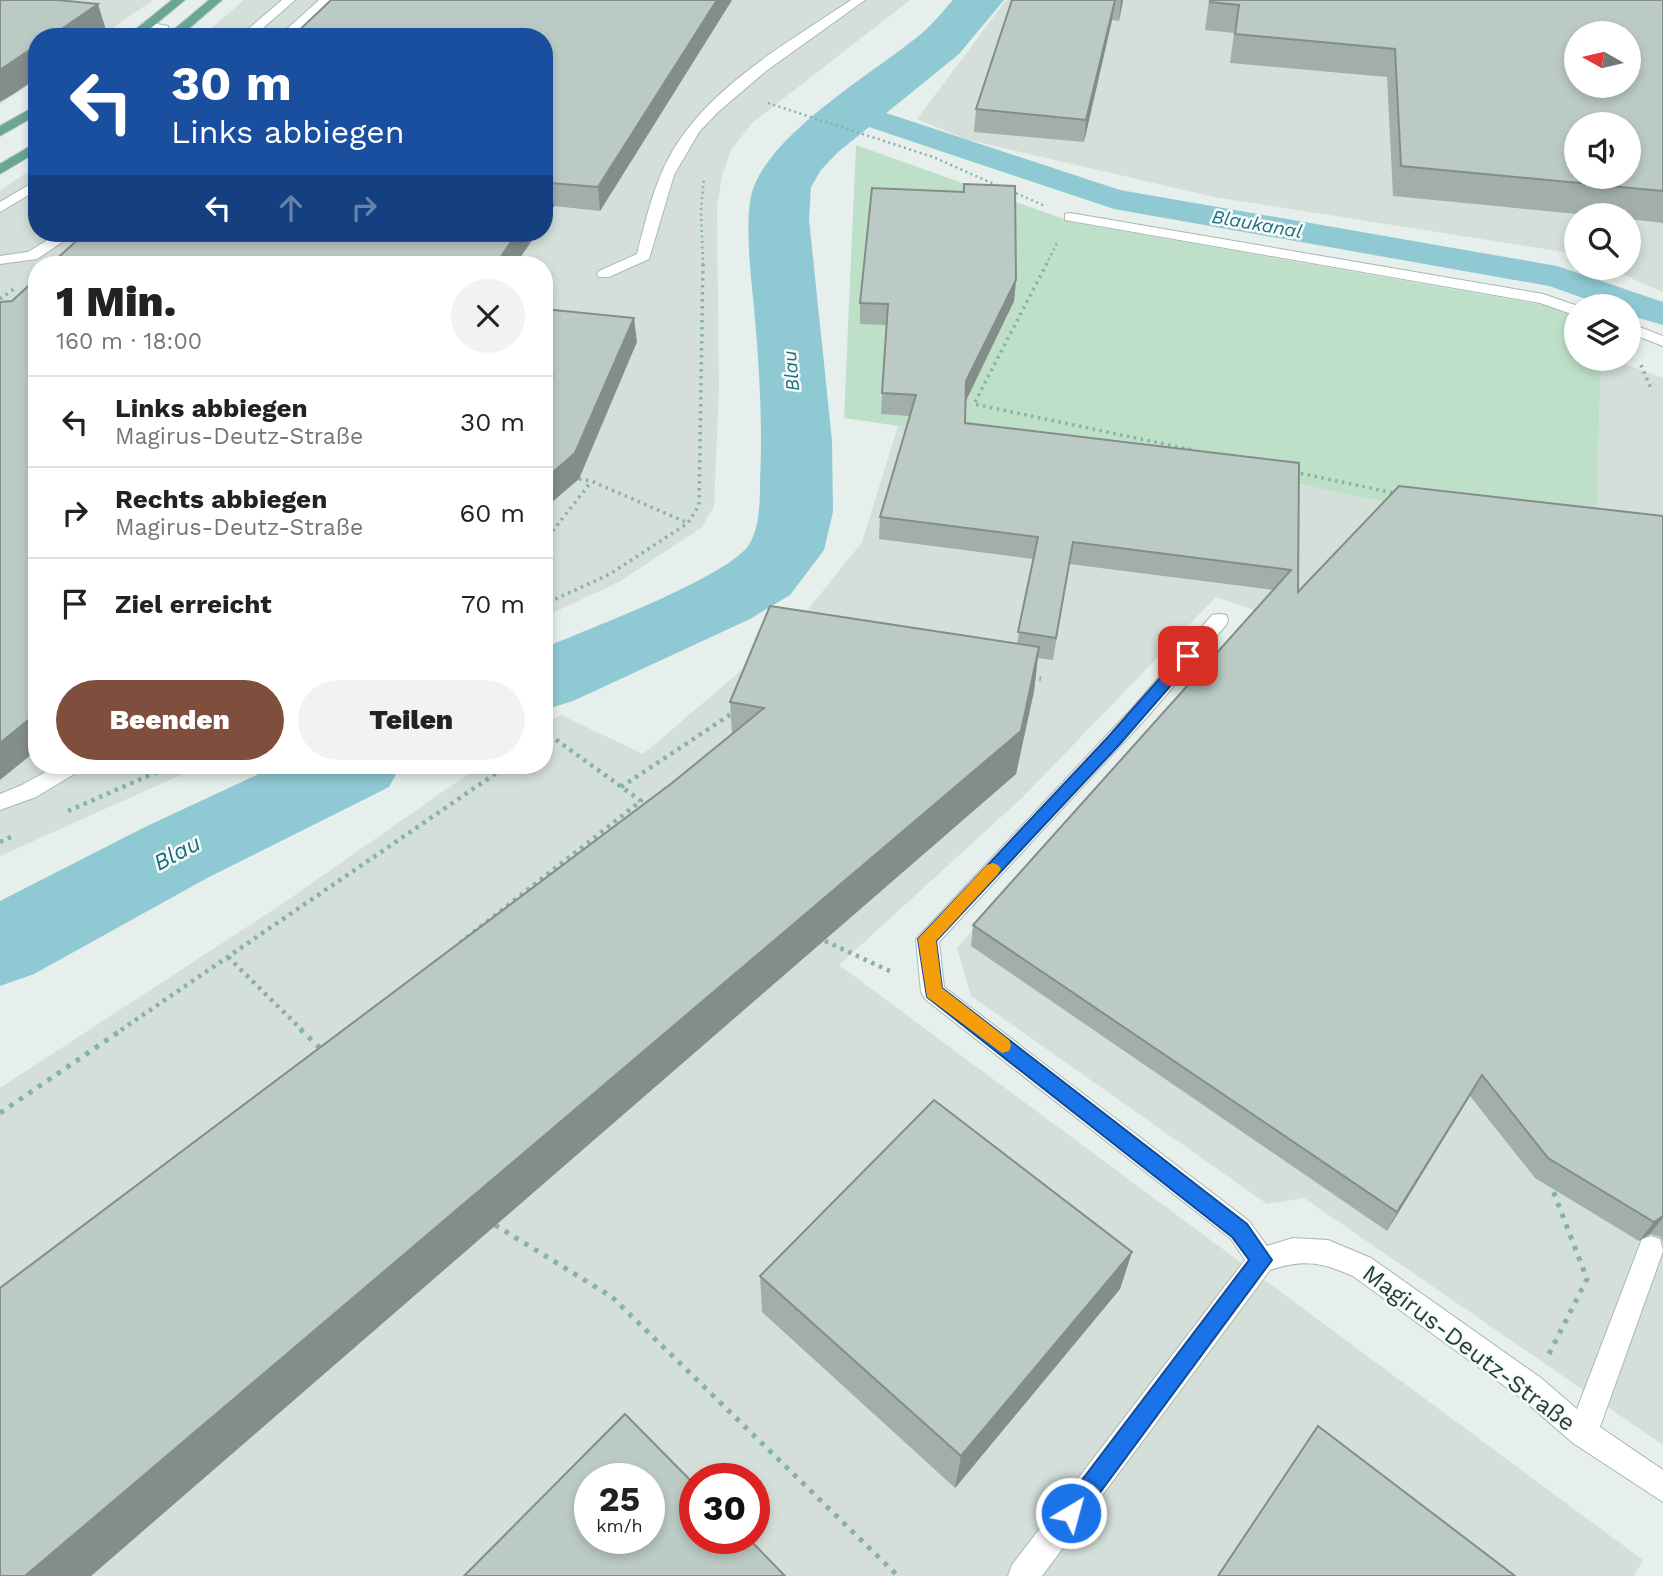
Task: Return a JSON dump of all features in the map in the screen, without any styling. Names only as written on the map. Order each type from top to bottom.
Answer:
[{"type":"main road","points":[[143,28],[179,0]]},
{"type":"main road","points":[[182,28],[216,0]]},
{"type":"main road","points":[[0,132],[28,114]]},
{"type":"main road","points":[[0,170],[28,152]]},
{"type":"street","points":[[256,28],[289,0]]},
{"type":"street","points":[[294,28],[326,0]]},
{"type":"street","points":[[604,274],[644,256],[658,198],[680,148],[716,106],[799,41],[859,0]]},
{"type":"street","points":[[146,26],[158,28]]},
{"type":"street","points":[[0,208],[28,190]]},
{"type":"street","points":[[1070,217],[1543,299],[1564,306]]},
{"type":"street","points":[[32,256],[57,242]]},
{"type":"street","points":[[0,260],[28,256]]},
{"type":"street","points":[[1641,333],[1663,341]]},
{"type":"street","points":[[1023,1576],[1261,1260],[1240,1230],[933,992],[927,939],[1125,728],[1219,620]]},
{"type":"street","points":[[0,802],[29,791],[58,774]]},
{"type":"street","points":[[1583,1433],[1651,1248]]},
{"type":"street","name":"Magirus-Deutz-Straße","points":[[1261,1260],[1293,1251],[1328,1252],[1362,1267],[1531,1388],[1583,1433],[1663,1487]]},
{"type":"path","points":[[772,104],[933,157],[1070,217],[974,404],[1203,453]]},
{"type":"path","points":[[553,600],[610,574],[688,523],[699,505],[704,289],[701,209],[705,174]]},
{"type":"path","points":[[1641,364],[1652,391]]},
{"type":"path","points":[[1284,470],[1405,495]]},
{"type":"path","points":[[579,479],[591,481],[688,523]]},
{"type":"path","points":[[553,530],[591,481]]},
{"type":"path","points":[[1028,676],[1041,678]]},
{"type":"path","points":[[621,787],[741,707]]},
{"type":"path","points":[[553,737],[650,808]]},
{"type":"path","points":[[62,814],[153,774]]},
{"type":"path","points":[[0,1113],[495,774]]},
{"type":"path","points":[[454,947],[641,801]]},
{"type":"path","points":[[0,842],[25,831]]},
{"type":"path","points":[[825,941],[933,992]]},
{"type":"path","points":[[228,957],[332,1059]]},
{"type":"path","points":[[311,1058],[333,1041]]},
{"type":"path","points":[[1531,1388],[1587,1279],[1552,1188]]},
{"type":"path","points":[[495,1225],[612,1297],[898,1576]]},
{"type":"shaded area","points":[[0,0],[153,0],[113,28],[28,28],[28,86],[0,104]]},
{"type":"shaded area","points":[[244,0],[910,0],[752,123],[731,150],[722,176],[717,208],[719,390],[714,507],[701,528],[619,582],[553,613],[553,256],[28,256],[28,774],[183,774],[0,856],[0,191],[28,171],[28,242],[553,242],[553,28],[211,28]]},
{"type":"shaded area","points":[[1006,0],[1663,0],[1663,292],[1636,280],[1641,280],[1641,203],[1564,203],[1564,252],[1214,197],[965,139],[917,119]]},
{"type":"shaded area","points":[[1641,370],[1663,378],[1663,1445],[1304,1198],[1267,1204],[971,996],[957,948],[1254,610],[1216,597],[1024,796],[839,965],[1643,1560],[1634,1576],[0,1576],[0,1088],[282,904],[468,774],[553,774],[553,719],[561,715],[643,754],[798,622],[862,542],[898,426],[1596,529],[1601,371]]},
{"type":"green space","points":[[856,145],[1075,223],[1564,311],[1564,371],[1601,371],[1596,530],[1391,503],[1293,483],[844,418]]},
{"type":"building","points":[[0,0],[57,0],[98,4],[63,28],[28,28],[28,51],[0,70]]},
{"type":"building","points":[[331,0],[717,0],[598,187],[553,183],[553,28],[301,28]]},
{"type":"building","points":[[1012,0],[1115,0],[1086,120],[976,109]]},
{"type":"building","points":[[1210,0],[1663,0],[1663,191],[1641,189],[1641,112],[1564,112],[1564,182],[1401,166],[1395,49],[1235,34],[1239,5]]},
{"type":"building","points":[[964,184],[1015,186],[1016,280],[966,381],[965,423],[1299,463],[1298,592],[1399,486],[1663,516],[1663,1216],[1654,1222],[1548,1158],[1482,1075],[1397,1212],[973,925],[1291,570],[1073,542],[1056,638],[1018,632],[1038,537],[880,517],[916,395],[882,393],[888,304],[860,303],[872,188],[964,192]]},
{"type":"building","points":[[75,242],[511,242],[501,256],[60,256]]},
{"type":"building","points":[[28,286],[28,720],[0,743],[0,302],[12,301]]},
{"type":"building","points":[[553,310],[634,318],[575,453],[553,472]]},
{"type":"building","points":[[770,606],[1039,647],[1021,731],[25,1576],[0,1576],[0,1288],[672,783],[764,708],[730,702]]},
{"type":"building","points":[[934,1100],[1132,1252],[961,1456],[760,1276]]},
{"type":"building","points":[[625,1414],[679,1469],[679,1554],[764,1554],[785,1576],[464,1576],[574,1465],[574,1554],[665,1554],[665,1463],[576,1463]]},
{"type":"building","points":[[1318,1426],[1515,1576],[1218,1576]]},
{"type":"waterway","name":"Blau","points":[[553,677],[722,601],[763,577],[786,550],[796,512],[797,441],[795,391],[781,268],[779,219],[782,187],[797,162],[817,141],[941,43],[980,0]]},
{"type":"waterway","name":"Blaukanal","points":[[856,112],[1114,199],[1557,277],[1663,314]]},
{"type":"waterway","name":"Blau","points":[[0,947],[177,852],[339,774]]},
{"type":"slow traffic","points":[[993,869],[927,939],[933,992],[1002,1045]]},
{"type":"route","points":[[1071,1513],[1261,1260],[1240,1230],[933,992],[927,939],[1114,741],[1188,656]]}]
